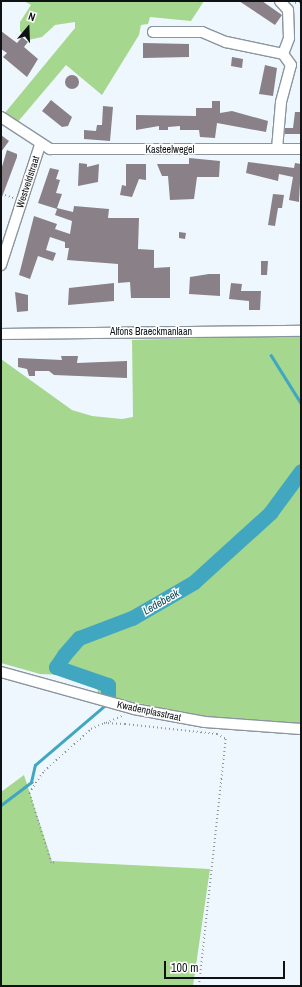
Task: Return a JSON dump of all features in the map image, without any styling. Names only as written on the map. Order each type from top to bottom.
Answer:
[{"type":"street","points":[[280,1],[287,6],[289,17],[289,38],[283,54]]},
{"type":"street","points":[[153,32],[202,32],[226,42],[283,54],[290,60],[291,70],[281,102],[278,149]]},
{"type":"street","name":"Westveldstraat","points":[[1,116],[40,145],[1,265]]},
{"type":"street","name":"Kasteelwegel","points":[[40,145],[50,149],[102,150],[301,149]]},
{"type":"street","name":"Alfons Braeckmanlaan","points":[[1,334],[301,331]]},
{"type":"street","name":"Kwadenplasstraat","points":[[1,672],[134,708],[205,722],[301,729]]},
{"type":"path","points":[[1,194],[22,201]]},
{"type":"path","points":[[54,864],[28,793],[50,766],[91,729],[104,723],[118,720],[134,708]]},
{"type":"path","points":[[104,723],[217,734],[226,739],[199,986]]},
{"type":"green space","points":[[24,1],[204,1],[191,21],[150,17],[148,24],[141,25],[139,35],[102,95],[66,65],[16,124],[4,114],[75,28],[75,22],[55,25],[42,37],[28,40],[20,31],[20,22],[31,5]]},
{"type":"green space","points":[[301,335],[301,726],[205,718],[98,694],[97,686],[67,675],[40,674],[1,663],[1,359],[72,410],[92,416],[122,419],[133,417],[132,340]]},
{"type":"green space","points":[[24,775],[52,861],[210,869],[193,986],[1,986],[1,792]]},
{"type":"building","points":[[239,1],[262,1],[282,15],[275,25]]},
{"type":"building","points":[[1,31],[17,43],[22,37],[28,42],[24,47],[38,59],[27,77],[3,57],[7,53],[1,49]]},
{"type":"building","points":[[143,43],[189,44],[189,57],[143,58]]},
{"type":"building","points":[[232,57],[243,59],[242,68],[231,66]]},
{"type":"building","points":[[265,65],[277,68],[273,96],[259,94]]},
{"type":"building","points":[[69,75],[75,75],[79,79],[79,85],[75,89],[69,89],[65,85],[65,79]]},
{"type":"building","points":[[51,100],[72,117],[68,126],[62,127],[42,111]]},
{"type":"building","points":[[212,101],[220,101],[220,113],[232,111],[268,121],[266,132],[217,123],[215,138],[200,137],[199,130],[180,130],[180,126],[168,127],[168,130],[159,130],[159,126],[136,130],[136,115],[196,116],[196,108],[212,108]]},
{"type":"building","points":[[103,106],[113,107],[110,141],[84,139],[84,130],[96,131],[97,125],[102,125]]},
{"type":"building","points":[[295,112],[301,112],[301,134],[285,134],[285,128],[293,128]]},
{"type":"building","points":[[1,135],[9,141],[1,152]]},
{"type":"building","points":[[7,150],[17,154],[17,157],[2,197],[1,170]]},
{"type":"building","points":[[189,158],[220,161],[219,177],[197,177],[194,199],[170,200],[168,176],[162,176],[157,164],[189,164]]},
{"type":"building","points":[[248,162],[294,168],[295,163],[301,164],[299,202],[289,200],[293,177],[279,174],[278,181],[246,173]]},
{"type":"building","points":[[79,163],[87,164],[87,167],[99,164],[98,182],[78,186]]},
{"type":"building","points":[[126,164],[146,164],[146,180],[139,179],[132,197],[120,195],[122,185],[126,186]]},
{"type":"building","points":[[50,168],[59,170],[56,179],[60,180],[56,193],[62,194],[57,208],[73,212],[74,206],[109,209],[108,218],[139,218],[138,249],[154,250],[154,268],[170,267],[170,298],[131,298],[130,282],[118,283],[118,264],[67,260],[69,248],[65,248],[65,242],[50,237],[46,250],[56,253],[53,261],[38,256],[30,279],[19,275],[34,216],[57,224],[55,229],[70,234],[72,221],[55,215],[57,209],[38,203]]},
{"type":"building","points":[[273,194],[284,195],[282,208],[278,208],[275,226],[268,225]]},
{"type":"building","points":[[179,232],[186,233],[185,239],[179,238]]},
{"type":"building","points":[[261,261],[268,261],[267,275],[261,275]]},
{"type":"building","points":[[220,274],[220,296],[189,294],[190,277]]},
{"type":"building","points":[[114,283],[114,301],[68,305],[69,288]]},
{"type":"building","points":[[231,283],[242,284],[241,291],[261,291],[260,310],[249,310],[249,301],[229,299]]},
{"type":"building","points":[[15,292],[28,295],[28,311],[17,312]]},
{"type":"building","points":[[61,356],[78,356],[77,363],[127,361],[127,378],[54,375],[49,371],[35,371],[35,376],[29,376],[27,369],[18,367],[18,358],[62,360]]},
{"type":"waterway","points":[[271,355],[301,403]]},
{"type":"waterway","name":"Ledebeek","points":[[108,695],[108,685],[56,667],[64,655],[79,638],[132,618],[194,582],[270,513],[301,471]]},
{"type":"waterway","name":"Ledebeek","points":[[1,805],[31,782],[35,765],[104,706]]}]
